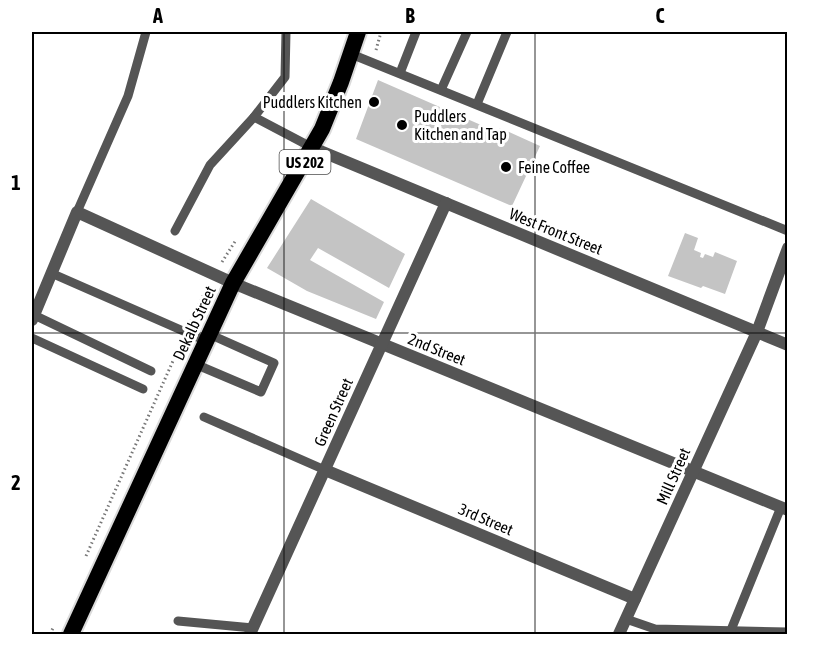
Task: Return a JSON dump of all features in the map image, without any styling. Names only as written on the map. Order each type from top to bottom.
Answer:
[{"type":"highway","name":"Dekalb Street","points":[[71,634],[233,283],[312,148],[331,108],[358,32]]},
{"type":"street","name":"West Front Street","points":[[312,148],[788,345]]},
{"type":"street","name":"Green Street","points":[[252,631],[446,203]]},
{"type":"street","points":[[33,317],[77,212]]},
{"type":"street","name":"2nd Street","points":[[77,212],[233,283],[784,508]]},
{"type":"street","name":"Mill Street","points":[[619,634],[757,332],[788,248]]},
{"type":"street","name":"3rd Street","points":[[325,470],[635,599]]},
{"type":"lane","points":[[77,212],[128,96],[146,32]]},
{"type":"lane","points":[[175,231],[210,165],[254,117],[285,77],[286,32]]},
{"type":"lane","points":[[400,73],[416,32]]},
{"type":"lane","points":[[441,90],[466,32]]},
{"type":"lane","points":[[477,104],[507,32]]},
{"type":"lane","points":[[351,54],[788,231]]},
{"type":"lane","points":[[254,117],[312,148]]},
{"type":"lane","points":[[51,273],[207,338],[274,363],[261,392],[195,364]]},
{"type":"lane","points":[[33,317],[151,371]]},
{"type":"lane","points":[[32,338],[143,388]]},
{"type":"lane","points":[[204,417],[325,470]]},
{"type":"lane","points":[[731,630],[784,508]]},
{"type":"lane","points":[[626,619],[655,629],[788,632]]},
{"type":"lane","points":[[178,621],[252,631]]},
{"type":"building","points":[[378,80],[497,132],[500,128],[540,146],[512,206],[356,139]]},
{"type":"building","points":[[311,199],[405,254],[389,288],[318,248],[310,260],[384,302],[376,319],[307,291],[267,268]]},
{"type":"building","points":[[685,233],[698,238],[694,250],[701,253],[700,257],[703,258],[705,254],[713,257],[715,252],[737,261],[725,294],[668,276]]},
{"type":"place","name":"Puddlers Kitchen","points":[[374,102]]},
{"type":"place","name":"Puddlers Kitchen and Tap","points":[[402,125]]},
{"type":"place","name":"Feine Coffee","points":[[506,167]]}]
